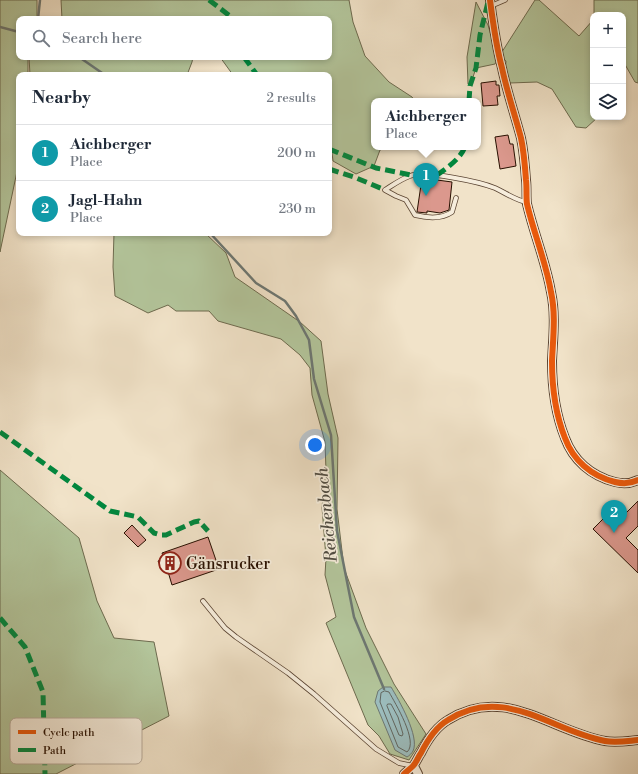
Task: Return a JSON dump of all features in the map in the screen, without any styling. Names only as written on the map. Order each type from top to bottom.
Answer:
[{"type":"street","points":[[491,3],[494,34],[500,63],[521,138],[525,162],[527,202],[551,292],[554,330],[552,360],[554,402],[565,439],[578,461],[600,477],[623,484],[638,480]]},
{"type":"street","points":[[404,774],[414,766],[426,744],[436,730],[447,720],[464,712],[478,708],[492,706],[505,707],[525,712],[586,736],[605,741],[622,742],[638,740]]},
{"type":"street","points":[[414,766],[418,774]]},
{"type":"lane","points":[[491,3],[505,0]]},
{"type":"lane","points":[[456,198],[452,212],[445,217],[422,217],[415,215],[406,200],[385,190],[411,175],[435,175],[479,183],[495,188],[518,200],[527,202]]},
{"type":"lane","points":[[203,601],[225,628],[288,673],[376,749],[399,763],[414,766]]},
{"type":"green space","points":[[0,0],[37,0],[37,16],[16,16],[16,60],[28,60],[28,72],[16,72],[16,176],[0,252]]},
{"type":"green space","points":[[61,0],[349,0],[353,22],[365,56],[389,82],[413,98],[371,98],[371,150],[380,150],[374,166],[356,174],[333,161],[332,72],[231,72],[222,60],[332,60],[332,16],[62,16]]},
{"type":"green space","points":[[535,0],[539,0],[579,36],[590,23],[590,120],[595,120],[586,128],[576,127],[552,89],[537,82],[510,83],[505,71],[506,61],[499,56],[495,64],[476,68],[472,80],[468,84],[467,57],[476,2],[488,25],[497,56],[500,55]]},
{"type":"green space","points":[[594,0],[638,0],[638,83],[635,82],[626,66],[626,12],[594,12]]},
{"type":"green space","points":[[29,60],[192,60],[188,72],[30,72]]},
{"type":"green space","points":[[114,236],[208,236],[226,253],[235,277],[300,322],[321,341],[328,394],[338,438],[337,509],[344,568],[366,628],[394,684],[426,734],[409,760],[390,754],[379,736],[368,725],[326,623],[336,617],[325,575],[326,558],[322,507],[326,471],[325,442],[312,395],[310,368],[300,355],[281,339],[218,321],[209,311],[176,311],[168,305],[148,313],[115,296],[113,267]]},
{"type":"green space","points":[[0,470],[79,538],[97,601],[114,638],[154,642],[169,716],[142,730],[142,718],[10,718],[10,764],[75,764],[56,774],[0,774]]},
{"type":"water","points":[[383,687],[391,687],[408,719],[414,737],[414,745],[413,752],[407,757],[395,750],[375,702],[378,691]]},
{"type":"building","points":[[496,81],[496,85],[499,85],[500,96],[497,96],[498,105],[483,106],[481,83]]},
{"type":"building","points":[[508,135],[510,144],[513,144],[516,166],[500,169],[495,137]]},
{"type":"building","points":[[422,178],[452,182],[449,210],[440,213],[427,211],[427,213],[417,212]]},
{"type":"building","points":[[638,501],[638,526],[626,538],[638,550],[638,573],[593,529],[612,510],[620,519]]},
{"type":"building","points":[[132,525],[146,540],[138,547],[124,533]]},
{"type":"building","name":"Gänsrucker","points":[[208,537],[219,569],[172,585],[166,565],[161,567],[158,561],[164,559],[162,553]]},
{"type":"waterway","points":[[38,16],[40,0]]},
{"type":"waterway","name":"Reichenbach","points":[[0,27],[16,31]]},
{"type":"waterway","name":"Reichenbach","points":[[83,60],[101,72]]},
{"type":"waterway","name":"Reichenbach","points":[[213,236],[256,283],[285,301],[296,316],[309,340],[314,379],[331,435],[337,531],[354,617],[384,689]]},
{"type":"marked path","points":[[209,0],[230,16]]},
{"type":"marked path","points":[[469,98],[470,86],[476,68],[480,35],[488,2]]},
{"type":"marked path","points":[[246,60],[255,72]]},
{"type":"marked path","points":[[332,150],[376,168],[411,175]]},
{"type":"marked path","points":[[437,175],[457,159],[464,150]]},
{"type":"marked path","points":[[332,170],[385,190]]},
{"type":"marked path","points":[[0,432],[110,511],[138,517],[154,533],[166,535],[199,521],[208,531]]},
{"type":"marked path","points":[[0,618],[25,647],[43,692],[44,718]]},
{"type":"marked path","points":[[45,764],[45,774]]},
{"type":"cycle path","points":[[490,0],[500,60],[519,129],[524,154],[527,204],[549,281],[553,301],[554,318],[552,361],[556,410],[568,446],[584,466],[598,476],[618,483],[629,483],[638,480]]},
{"type":"cycle path","points":[[404,774],[414,765],[429,739],[444,723],[469,710],[489,707],[508,708],[527,713],[585,736],[605,741],[617,742],[638,740]]},
{"type":"place","name":"Aichberger","points":[[426,196]]},
{"type":"place","name":"Jagl-Hahn","points":[[614,533]]},
{"type":"place","name":"Gänsrucker","points":[[170,563]]}]
